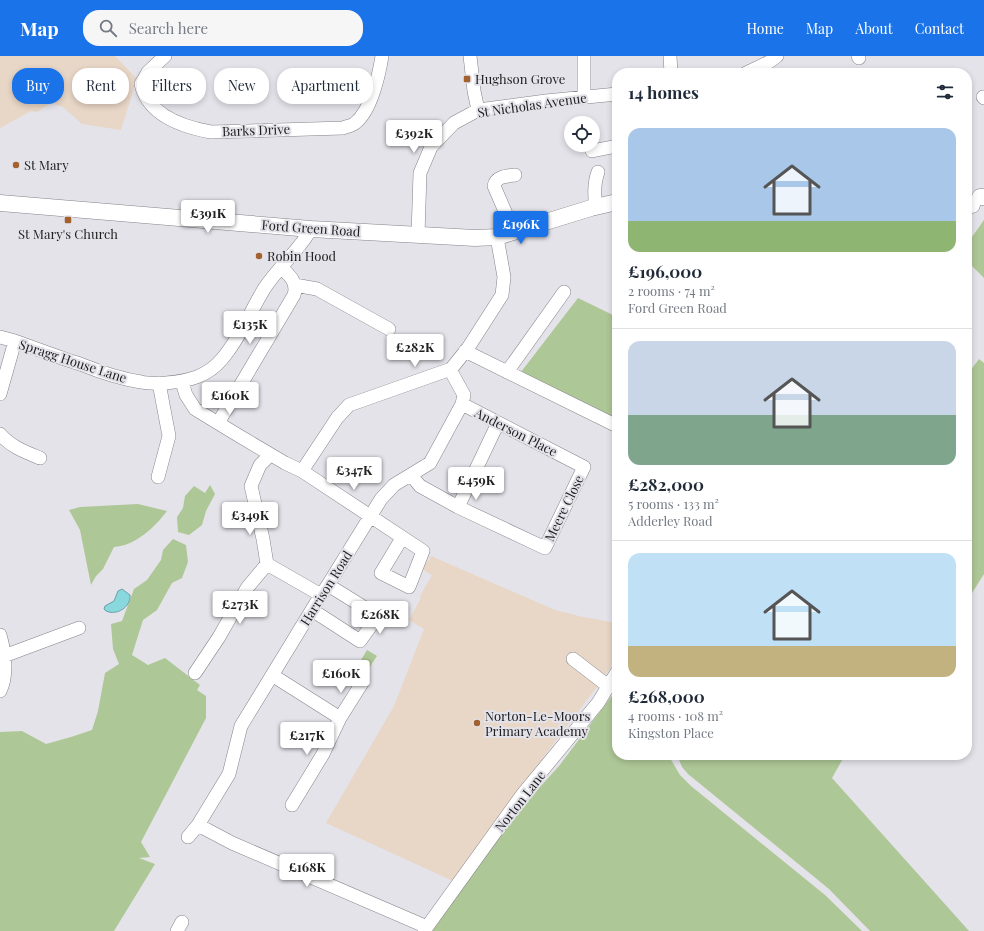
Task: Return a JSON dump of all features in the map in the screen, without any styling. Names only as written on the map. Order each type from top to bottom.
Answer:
[{"type":"main road","name":"Ford Green Road","points":[[0,203],[311,229],[475,238],[497,237],[596,207],[612,204]]},
{"type":"street","name":"Barks Drive","points":[[165,56],[148,72],[141,84],[142,91],[149,102],[167,118],[191,128],[211,132],[344,128],[355,124],[364,114],[370,99],[382,56]]},
{"type":"street","points":[[470,56],[478,110]]},
{"type":"street","points":[[584,56],[584,97]]},
{"type":"street","points":[[670,56],[671,68]]},
{"type":"street","points":[[754,68],[771,58]]},
{"type":"street","name":"St Nicholas Avenue","points":[[418,236],[420,172],[431,147],[454,123],[478,110],[612,94]]},
{"type":"street","points":[[600,149],[612,147]]},
{"type":"street","points":[[596,207],[594,196],[595,180],[598,172]]},
{"type":"street","points":[[514,232],[494,183],[498,178],[515,175]]},
{"type":"street","name":"Spragg House Lane","points":[[0,337],[106,374],[142,383],[182,382],[192,380],[213,368],[222,359],[235,341],[265,288],[281,267],[305,241],[311,229]]},
{"type":"street","points":[[302,471],[337,418],[349,405],[451,369],[502,296],[504,278],[497,237]]},
{"type":"street","points":[[218,423],[294,295],[295,285],[281,267]]},
{"type":"street","points":[[295,285],[317,289],[389,329]]},
{"type":"street","points":[[507,372],[564,292]]},
{"type":"street","points":[[0,394],[15,341]]},
{"type":"street","points":[[465,351],[612,424]]},
{"type":"street","points":[[451,369],[452,375],[464,395],[462,404]]},
{"type":"street","points":[[182,382],[186,395],[196,409],[271,455],[302,471],[423,551],[409,587],[381,573],[402,538]]},
{"type":"street","points":[[158,477],[169,436],[159,383]]},
{"type":"street","name":"Anderson Place","points":[[462,404],[571,460]]},
{"type":"street","name":"Harrison Road","points":[[188,837],[198,825],[229,774],[241,726],[381,499],[394,485],[430,463],[462,404]]},
{"type":"street","points":[[411,474],[420,486],[458,507],[498,423]]},
{"type":"street","points":[[0,434],[6,441],[21,451],[40,458]]},
{"type":"street","points":[[195,673],[219,637],[247,588],[267,564],[251,486],[260,465],[271,455]]},
{"type":"street","name":"Meere Close","points":[[458,507],[545,548],[584,467],[571,460]]},
{"type":"street","points":[[267,564],[378,616],[360,641],[312,610]]},
{"type":"street","points":[[4,656],[71,628]]},
{"type":"street","points":[[0,691],[5,672],[1,640]]},
{"type":"street","points":[[574,658],[608,686]]},
{"type":"street","points":[[272,675],[340,718]]},
{"type":"street","name":"Norton Lane","points":[[426,929],[522,795],[598,703],[612,680]]},
{"type":"street","points":[[292,805],[323,754],[340,718],[362,683]]},
{"type":"street","points":[[198,825],[232,844],[426,929]]},
{"type":"shaded area","points":[[0,56],[115,56],[126,68],[72,68],[72,104],[129,104],[129,71],[137,79],[121,130],[82,124],[63,107],[54,104],[64,104],[64,68],[12,68],[12,104],[49,104],[37,112],[31,111],[0,128]]},
{"type":"shaded area","name":"Norton-Le-Moors Primary Academy","points":[[431,556],[555,610],[612,622],[612,665],[453,881],[326,823],[394,706],[424,629],[409,620],[432,575],[420,568],[430,559]]},
{"type":"green space","points":[[984,220],[984,278],[972,266],[972,237]]},
{"type":"green space","points":[[578,298],[612,315],[612,421],[521,372]]},
{"type":"green space","points":[[979,359],[984,363],[984,574],[972,593],[972,368]]},
{"type":"green space","points":[[210,485],[215,494],[206,511],[202,525],[189,535],[178,532],[177,517],[183,508],[185,496],[194,486],[205,493]]},
{"type":"green space","points":[[138,504],[167,511],[144,535],[122,546],[114,547],[103,569],[96,576],[91,585],[80,530],[69,510],[80,507]]},
{"type":"green space","points":[[173,539],[186,545],[188,562],[182,578],[172,583],[157,610],[143,620],[132,655],[148,665],[165,658],[200,685],[197,690],[206,696],[206,718],[141,842],[150,857],[139,858],[155,864],[114,931],[0,931],[0,732],[22,731],[46,744],[92,730],[98,711],[105,673],[119,664],[113,649],[111,624],[122,621],[134,589],[147,580],[161,560],[163,550]]},
{"type":"green space","points":[[367,650],[377,656],[361,680],[352,675]]},
{"type":"green space","points":[[612,696],[612,760],[671,760],[680,775],[691,786],[825,895],[862,931],[431,931],[519,810],[559,766]]},
{"type":"green space","points":[[679,760],[842,760],[832,778],[969,931],[870,931],[829,889],[688,774],[682,767]]},
{"type":"water","points":[[122,589],[130,595],[130,599],[126,607],[115,612],[106,611],[104,609],[105,606],[114,601],[118,591]]},
{"type":"place","name":"Hughson Grove","points":[[467,79]]},
{"type":"place","name":"St Mary","points":[[16,165]]},
{"type":"place","name":"St Mary's Church","points":[[68,220]]},
{"type":"place","name":"Robin Hood","points":[[259,256]]},
{"type":"place","name":"Norton-Le-Moors Primary Academy","points":[[477,723]]}]
